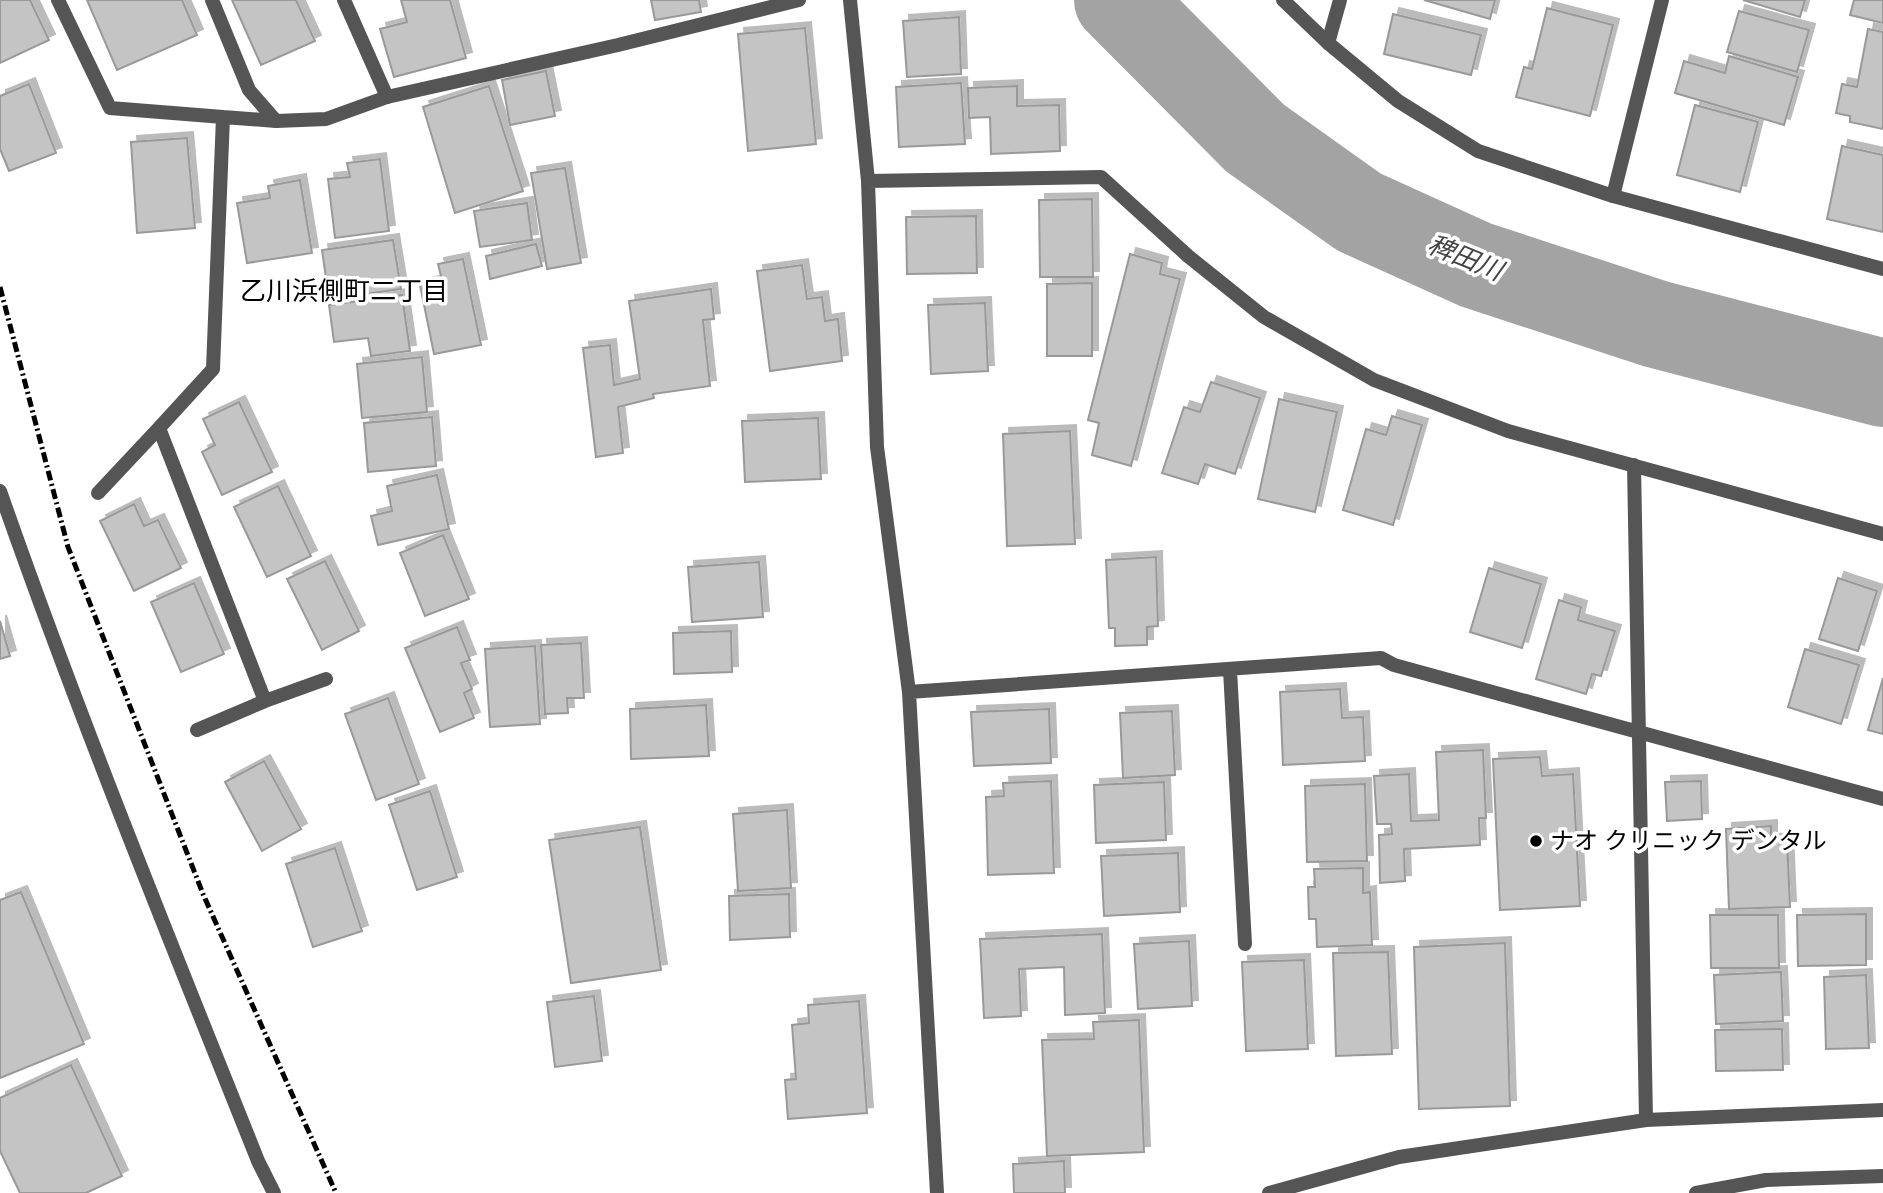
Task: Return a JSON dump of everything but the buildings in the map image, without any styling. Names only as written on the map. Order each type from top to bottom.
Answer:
[{"type":"street","points":[[58,0],[110,108],[276,121],[326,119],[387,97],[618,45],[799,0]]},
{"type":"street","points":[[212,0],[249,90],[276,121]]},
{"type":"street","points":[[344,0],[387,97]]},
{"type":"street","points":[[850,0],[868,181],[877,447],[909,692],[937,1193]]},
{"type":"street","points":[[1283,0],[1328,43],[1398,101],[1478,151],[1613,196],[1883,269]]},
{"type":"street","points":[[1328,43],[1340,0]]},
{"type":"street","points":[[1613,196],[1662,0]]},
{"type":"street","points":[[98,493],[212,369],[223,117]]},
{"type":"street","points":[[868,181],[1101,177],[1188,256],[1264,317],[1374,380],[1508,431],[1883,534]]},
{"type":"street","points":[[159,428],[265,701]]},
{"type":"street","points":[[1634,465],[1646,1120]]},
{"type":"street","points":[[0,491],[52,641],[102,772],[258,1161],[274,1193]]},
{"type":"street","points":[[909,692],[1381,658],[1394,665],[1883,799]]},
{"type":"street","points":[[1230,670],[1245,944]]},
{"type":"street","points":[[197,730],[326,679]]},
{"type":"street","points":[[1269,1193],[1399,1157],[1646,1120],[1883,1110]]},
{"type":"street","points":[[1696,1193],[1766,1180],[1883,1176]]},
{"type":"waterway","name":"稗田川","points":[[1118,0],[1255,138],[1359,212],[1476,265],[1656,324],[1883,383]]},
{"type":"railway","points":[[0,287],[68,547],[203,894],[336,1193]]},
{"type":"place","name":"ナオ クリニック デンタル","points":[[1536,841]]},
{"type":"district","name":"乙川浜側町二丁目","points":[[344,291]]}]
